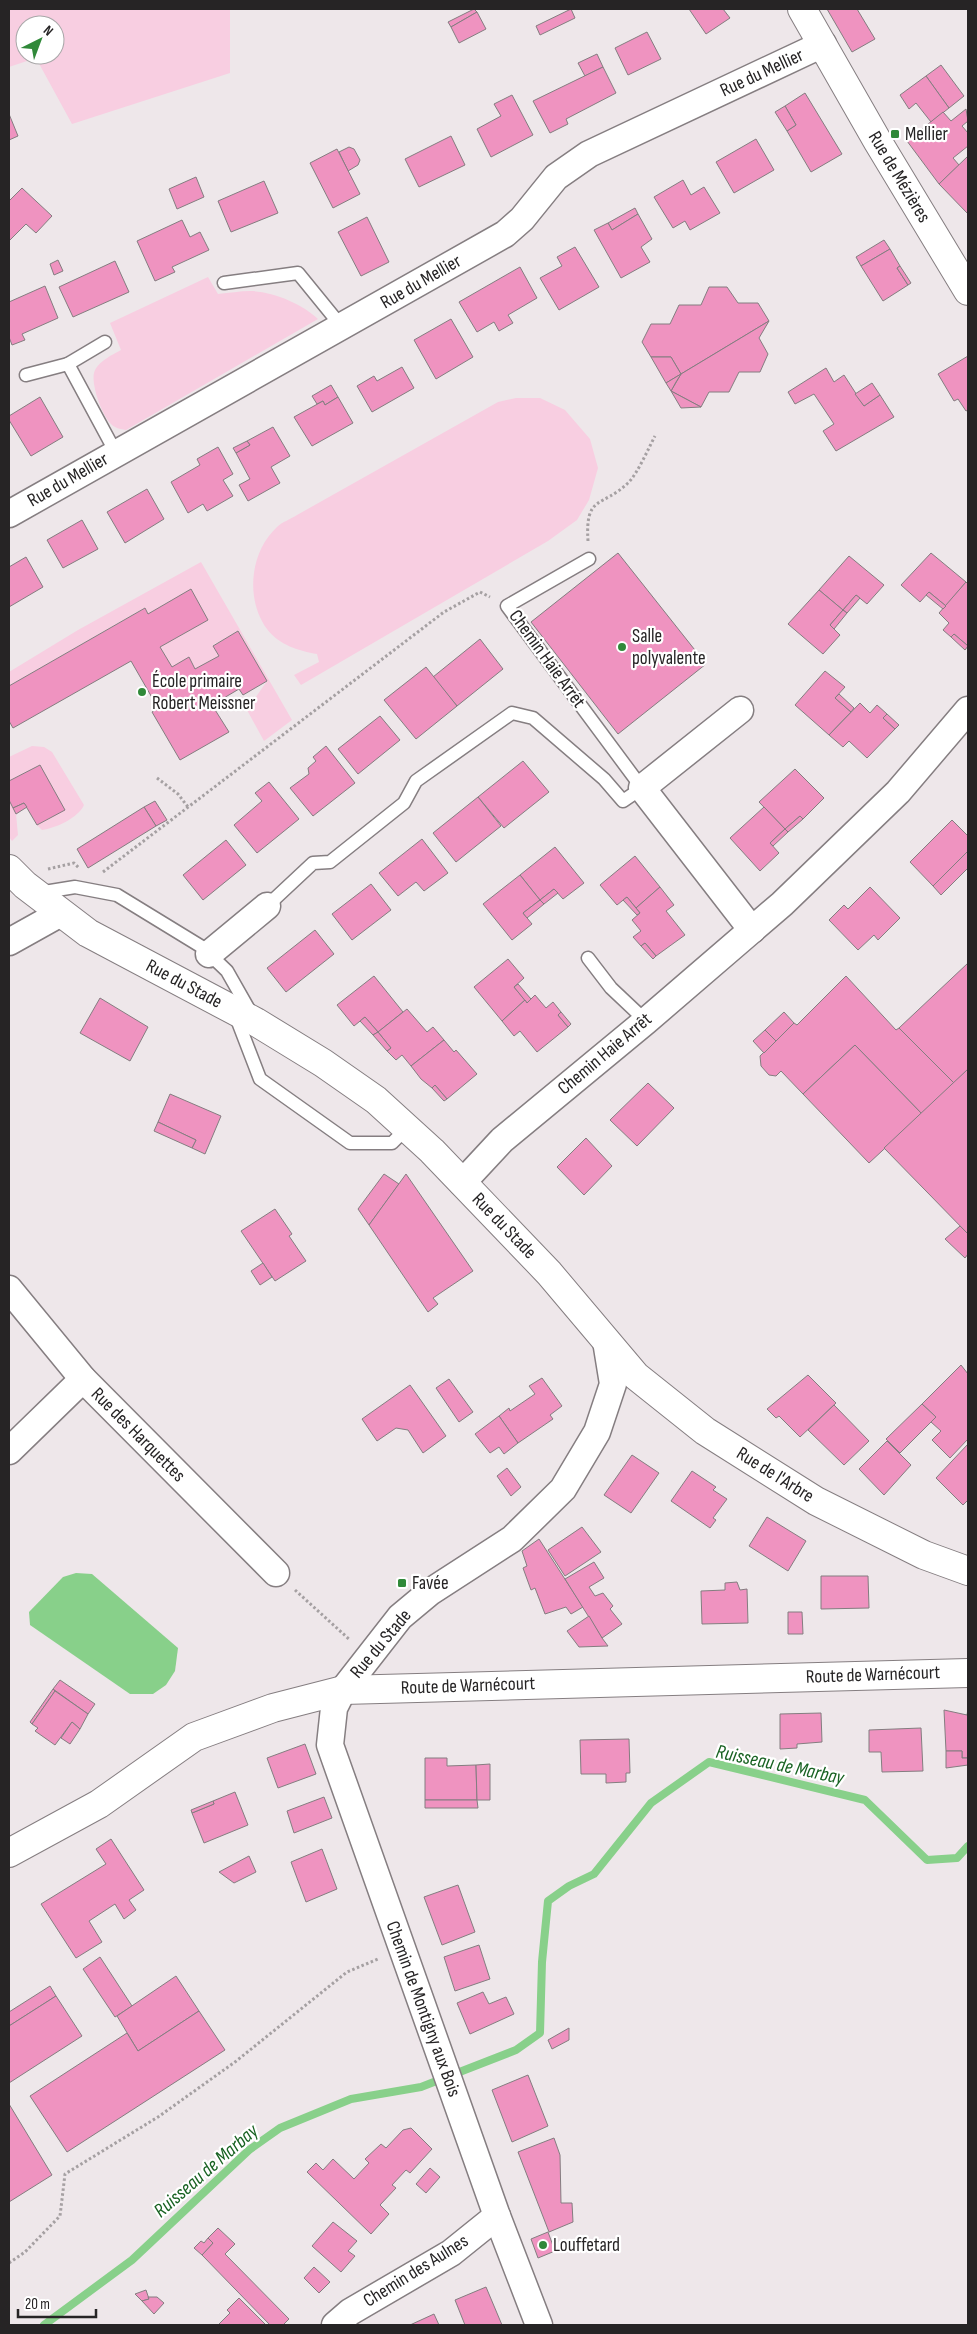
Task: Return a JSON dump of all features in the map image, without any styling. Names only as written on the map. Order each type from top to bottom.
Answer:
[{"type":"street","name":"Rue de Mézières","points":[[802,9],[878,142],[968,291]]},
{"type":"street","name":"Rue du Mellier","points":[[9,514],[505,234],[522,219],[556,176],[589,154],[823,44]]},
{"type":"street","points":[[642,788],[740,710]]},
{"type":"street","name":"Chemin Haie Arrêt","points":[[462,1183],[502,1140],[646,1021],[752,930],[898,792],[968,710]]},
{"type":"street","name":"Chemin Haie Arrêt","points":[[642,788],[752,930]]},
{"type":"street","name":"Rue du Stade","points":[[23,882],[88,933],[244,1016],[323,1063],[376,1100],[407,1128],[549,1273],[606,1341],[613,1384],[597,1432],[563,1489],[512,1539],[430,1592],[400,1616],[343,1690]]},
{"type":"street","points":[[209,954],[267,906]]},
{"type":"street","points":[[9,942],[62,913]]},
{"type":"street","name":"Rue des Harquettes","points":[[9,1289],[83,1379],[276,1573]]},
{"type":"street","name":"Rue de l'Arbre","points":[[606,1341],[636,1376],[705,1432],[816,1501],[924,1555],[968,1571]]},
{"type":"street","points":[[9,1451],[83,1379]]},
{"type":"street","name":"Route de Warnécourt","points":[[9,1853],[98,1804],[194,1737],[273,1708],[343,1690],[968,1673]]},
{"type":"street","name":"Chemin de Montigny aux Bois","points":[[343,1690],[334,1708],[330,1745],[497,2216],[539,2325]]},
{"type":"street","name":"Chemin des Aulnes","points":[[335,2325],[350,2312],[451,2252],[497,2216]]},
{"type":"lane","points":[[224,283],[298,273],[342,327]]},
{"type":"lane","points":[[26,375],[68,364],[106,342]]},
{"type":"lane","points":[[68,364],[116,453]]},
{"type":"lane","name":"Chemin Haie Arrêt","points":[[589,559],[507,606],[642,788]]},
{"type":"lane","points":[[267,906],[313,863],[330,862],[404,803],[416,781],[512,713],[533,718],[604,779],[623,801],[642,788]]},
{"type":"lane","points":[[23,882],[75,887],[117,895],[202,947],[227,971],[244,1016],[260,1078],[350,1142],[392,1143],[407,1128]]},
{"type":"lane","points":[[588,958],[611,988],[646,1021]]},
{"type":"path","points":[[589,559],[587,519],[591,511],[595,504],[628,483],[655,436]]},
{"type":"path","points":[[100,874],[444,612],[480,592],[507,606]]},
{"type":"path","points":[[157,778],[178,794],[188,807]]},
{"type":"path","points":[[23,882],[37,874],[74,863],[86,874]]},
{"type":"path","points":[[276,1573],[368,1658]]},
{"type":"path","points":[[9,2263],[25,2252],[60,2216],[65,2174],[158,2117],[235,2062],[348,1972],[402,1948]]},
{"type":"shaded area","points":[[9,9],[230,9],[230,73],[72,124],[40,65],[65,65],[65,15],[15,15],[15,65],[9,67]]},
{"type":"shaded area","points":[[208,277],[218,294],[250,291],[268,293],[287,299],[312,313],[318,319],[126,430],[115,427],[106,418],[94,386],[94,373],[98,365],[121,350],[110,323]]},
{"type":"shaded area","points":[[516,398],[540,398],[565,410],[590,439],[598,468],[589,500],[577,520],[548,541],[301,685],[294,675],[319,662],[317,654],[296,649],[272,635],[260,617],[255,604],[253,590],[256,562],[268,537],[284,522],[498,402]]},
{"type":"shaded area","points":[[201,562],[292,720],[264,741],[247,710],[267,681],[238,631],[213,645],[219,656],[195,669],[189,658],[172,667],[160,647],[208,620],[191,590],[148,614],[144,608],[9,686],[9,672],[78,630]]},
{"type":"shaded area","points":[[32,746],[44,747],[52,752],[84,805],[77,814],[66,822],[42,830],[37,825],[64,809],[40,765],[9,781],[9,757]]},
{"type":"shaded area","points":[[9,800],[16,814],[18,835],[12,841],[9,837]]},
{"type":"shaded area","points":[[76,1573],[92,1574],[178,1648],[175,1671],[166,1685],[153,1694],[130,1694],[30,1625],[29,1612],[63,1577]]},
{"type":"building","points":[[474,9],[477,12],[451,27],[448,22]]},
{"type":"building","points":[[571,9],[575,18],[540,35],[536,26]]},
{"type":"building","points":[[689,9],[723,9],[730,18],[706,34]]},
{"type":"building","points":[[827,9],[857,9],[875,39],[852,52]]},
{"type":"building","points":[[477,12],[486,29],[459,43],[451,27]]},
{"type":"building","points":[[647,32],[661,59],[628,75],[615,48]]},
{"type":"building","points":[[597,54],[603,67],[585,76],[578,63]]},
{"type":"building","points":[[941,65],[964,96],[949,108],[926,76]]},
{"type":"building","points":[[603,67],[616,93],[566,119],[568,124],[550,133],[533,101]]},
{"type":"building","points":[[926,76],[949,108],[931,122],[916,103],[909,109],[900,95]]},
{"type":"building","points":[[805,93],[842,154],[811,172],[787,131],[796,125],[785,106]]},
{"type":"building","points":[[512,95],[533,135],[491,157],[477,129],[501,116],[494,104]]},
{"type":"building","points":[[785,106],[796,125],[787,131],[775,112]]},
{"type":"building","points":[[966,109],[968,121],[962,126],[968,133],[968,146],[953,158],[959,165],[939,184],[907,141],[943,112],[951,121]]},
{"type":"building","points":[[9,114],[18,136],[9,140]]},
{"type":"building","points":[[451,136],[465,165],[419,187],[405,159]]},
{"type":"building","points":[[756,139],[774,170],[734,193],[716,162]]},
{"type":"building","points":[[349,147],[354,149],[360,160],[358,165],[348,171],[339,152]]},
{"type":"building","points":[[337,149],[360,194],[333,208],[310,163]]},
{"type":"building","points":[[968,156],[968,214],[939,184]]},
{"type":"building","points":[[196,177],[204,197],[177,209],[169,189]]},
{"type":"building","points":[[683,180],[691,195],[704,187],[720,213],[690,230],[685,221],[673,228],[654,197]]},
{"type":"building","points":[[264,181],[278,213],[231,232],[218,201]]},
{"type":"building","points":[[22,188],[52,216],[36,233],[26,224],[9,241],[9,201]]},
{"type":"building","points":[[635,208],[638,214],[612,230],[608,223]]},
{"type":"building","points":[[638,214],[652,239],[641,247],[650,262],[621,278],[594,230],[608,223],[612,230]]},
{"type":"building","points":[[367,217],[389,262],[361,276],[338,232]]},
{"type":"building","points":[[182,220],[190,237],[200,232],[209,250],[172,267],[175,272],[155,281],[137,241]]},
{"type":"building","points":[[884,240],[890,249],[861,266],[856,257]]},
{"type":"building","points":[[575,247],[599,287],[559,310],[540,278],[562,266],[557,257]]},
{"type":"building","points":[[890,249],[900,266],[897,268],[908,285],[883,301],[861,266]]},
{"type":"building","points":[[58,260],[63,271],[54,275],[50,264]]},
{"type":"building","points":[[115,261],[129,292],[73,317],[59,287]]},
{"type":"building","points":[[900,266],[911,283],[908,285],[897,268]]},
{"type":"building","points":[[520,267],[537,298],[508,315],[513,323],[499,331],[494,322],[477,332],[459,302]]},
{"type":"building","points":[[45,286],[58,318],[22,334],[25,340],[12,345],[9,337],[9,302]]},
{"type":"building","points":[[709,287],[727,287],[738,303],[758,303],[769,321],[681,374],[671,357],[651,357],[642,342],[651,324],[670,324],[679,305],[701,305]]},
{"type":"building","points":[[451,319],[473,357],[436,379],[414,340]]},
{"type":"building","points":[[769,321],[759,338],[768,354],[760,372],[739,372],[729,392],[709,392],[701,407],[671,391],[681,374]]},
{"type":"building","points":[[968,356],[968,410],[966,411],[958,399],[954,401],[938,374]]},
{"type":"building","points":[[651,357],[671,357],[681,374],[666,383]]},
{"type":"building","points":[[402,367],[414,388],[372,412],[357,386],[374,376],[377,381]]},
{"type":"building","points":[[826,368],[834,382],[844,375],[864,406],[880,395],[894,417],[836,451],[823,431],[834,424],[814,394],[795,404],[788,392]]},
{"type":"building","points":[[681,374],[676,382],[671,391],[666,383]]},
{"type":"building","points":[[872,383],[880,395],[864,406],[855,394]]},
{"type":"building","points":[[331,385],[338,397],[325,405],[323,401],[317,404],[312,396]]},
{"type":"building","points":[[671,391],[701,407],[681,408]]},
{"type":"building","points":[[40,397],[63,437],[31,456],[9,420],[9,416]]},
{"type":"building","points":[[338,397],[353,423],[312,446],[294,417],[323,401],[325,405]]},
{"type":"building","points":[[273,427],[290,456],[271,467],[280,483],[248,501],[239,485],[250,479],[236,453],[250,445],[247,441]]},
{"type":"building","points":[[247,441],[250,445],[236,453],[233,448]]},
{"type":"building","points":[[218,447],[233,474],[223,480],[233,496],[207,511],[203,504],[188,513],[171,482],[200,465],[197,459]]},
{"type":"building","points":[[147,489],[164,519],[125,543],[107,512]]},
{"type":"building","points":[[82,520],[98,549],[63,568],[47,540]]},
{"type":"building","name":"Salle polyvalente","points":[[618,553],[706,664],[618,734],[531,622]]},
{"type":"building","points":[[931,553],[966,582],[946,606],[929,592],[920,602],[901,585]]},
{"type":"building","points":[[849,556],[884,585],[867,604],[856,595],[843,610],[819,590]]},
{"type":"building","points":[[26,557],[43,587],[9,607],[9,567]]},
{"type":"building","points":[[966,582],[968,584],[968,646],[954,634],[951,637],[943,630],[949,623],[939,613]]},
{"type":"building","points":[[191,589],[208,620],[160,647],[172,667],[189,657],[195,669],[219,656],[213,646],[238,631],[267,681],[243,695],[239,689],[212,705],[229,732],[180,760],[152,712],[158,708],[131,661],[13,728],[9,721],[9,686],[145,608],[148,614]]},
{"type":"building","points":[[819,590],[843,610],[830,625],[840,635],[823,654],[788,624]]},
{"type":"building","points":[[929,592],[946,606],[943,609],[926,595]]},
{"type":"building","points":[[856,595],[860,598],[847,613],[843,610]]},
{"type":"building","points":[[843,610],[847,613],[834,629],[830,625]]},
{"type":"building","points":[[954,634],[968,646],[965,650],[951,637]]},
{"type":"building","points":[[480,639],[503,669],[457,706],[433,677]]},
{"type":"building","points":[[426,667],[457,706],[416,739],[384,700]]},
{"type":"building","points":[[825,671],[845,687],[835,698],[851,712],[829,735],[795,705]]},
{"type":"building","points":[[839,694],[854,708],[851,712],[835,698]]},
{"type":"building","points":[[860,703],[870,713],[877,705],[887,714],[883,718],[895,729],[867,758],[849,741],[843,747],[829,735]]},
{"type":"building","points":[[887,714],[899,725],[895,729],[883,718]]},
{"type":"building","points":[[380,716],[400,740],[358,774],[338,749]]},
{"type":"building","points":[[326,746],[355,783],[313,816],[290,788],[309,774],[308,768],[316,761],[313,757]]},
{"type":"building","points":[[523,761],[549,792],[504,828],[478,797]]},
{"type":"building","points":[[40,765],[65,810],[37,825],[24,803],[13,808],[9,800],[9,781]]},
{"type":"building","points":[[795,769],[824,798],[803,819],[800,816],[785,829],[759,802]]},
{"type":"building","points":[[269,782],[299,819],[257,853],[234,825],[262,801],[255,793]]},
{"type":"building","points":[[478,797],[501,826],[456,862],[433,833]]},
{"type":"building","points":[[155,801],[167,820],[156,826],[144,807]]},
{"type":"building","points":[[24,803],[27,807],[16,814],[13,808]]},
{"type":"building","points":[[144,807],[156,826],[88,868],[77,849]]},
{"type":"building","points":[[764,807],[785,829],[770,843],[779,853],[760,871],[730,838]]},
{"type":"building","points":[[800,816],[803,819],[788,832],[785,829]]},
{"type":"building","points":[[952,820],[968,836],[968,851],[933,886],[910,862]]},
{"type":"building","points":[[785,829],[788,832],[773,846],[770,843]]},
{"type":"building","points":[[422,839],[448,873],[424,891],[416,882],[398,896],[379,873]]},
{"type":"building","points":[[226,840],[246,865],[203,900],[183,875]]},
{"type":"building","points":[[555,847],[584,883],[563,899],[554,889],[540,900],[520,875]]},
{"type":"building","points":[[968,851],[968,868],[941,895],[933,886]]},
{"type":"building","points":[[635,856],[660,887],[636,908],[627,897],[617,905],[600,885]]},
{"type":"building","points":[[520,875],[540,900],[523,913],[532,924],[512,940],[483,904]]},
{"type":"building","points":[[371,884],[391,910],[352,940],[332,914]]},
{"type":"building","points":[[660,887],[674,905],[666,911],[685,935],[656,956],[645,943],[641,946],[633,937],[641,931],[632,920],[640,913],[636,908]]},
{"type":"building","points":[[870,887],[900,918],[878,940],[874,935],[858,950],[829,920],[844,905],[848,909]]},
{"type":"building","points":[[554,889],[558,893],[544,904],[540,900]]},
{"type":"building","points":[[627,897],[640,913],[637,915],[623,900]]},
{"type":"building","points":[[540,900],[544,904],[527,918],[523,913]]},
{"type":"building","points":[[315,930],[334,954],[286,992],[267,968]]},
{"type":"building","points":[[645,943],[656,956],[653,959],[641,946]]},
{"type":"building","points":[[508,959],[524,978],[514,987],[525,1000],[502,1021],[474,987]]},
{"type":"building","points":[[968,963],[968,1069],[954,1083],[899,1028]]},
{"type":"building","points":[[374,976],[403,1012],[378,1032],[365,1017],[354,1026],[337,1005]]},
{"type":"building","points":[[846,976],[896,1030],[899,1028],[954,1083],[922,1114],[855,1045],[803,1094],[781,1071],[776,1076],[769,1075],[761,1066],[760,1056],[794,1023],[797,1025]]},
{"type":"building","points":[[518,984],[531,999],[527,1003],[514,987]]},
{"type":"building","points":[[535,995],[546,1008],[553,1002],[561,1012],[558,1015],[568,1027],[537,1052],[520,1031],[514,1036],[502,1021],[525,1000],[527,1003]]},
{"type":"building","points":[[100,998],[148,1027],[130,1061],[80,1033]]},
{"type":"building","points":[[407,1009],[427,1032],[433,1027],[444,1040],[411,1066],[402,1055],[396,1060],[387,1051],[391,1048],[378,1032]]},
{"type":"building","points":[[561,1012],[571,1024],[568,1027],[558,1015]]},
{"type":"building","points":[[784,1012],[794,1023],[776,1041],[765,1030]]},
{"type":"building","points":[[365,1017],[378,1032],[373,1035],[360,1021]]},
{"type":"building","points":[[765,1030],[776,1041],[764,1053],[753,1041]]},
{"type":"building","points":[[378,1032],[391,1048],[387,1051],[373,1035]]},
{"type":"building","points":[[444,1040],[454,1052],[456,1050],[477,1074],[447,1099],[435,1085],[432,1088],[421,1079],[411,1066]]},
{"type":"building","points":[[855,1045],[922,1114],[869,1163],[803,1094]]},
{"type":"building","points":[[968,1069],[968,1234],[884,1148]]},
{"type":"building","points":[[648,1083],[674,1108],[637,1146],[610,1120]]},
{"type":"building","points":[[435,1085],[447,1099],[444,1101],[432,1088]]},
{"type":"building","points":[[170,1094],[221,1116],[205,1154],[192,1148],[196,1140],[158,1122]]},
{"type":"building","points":[[158,1122],[196,1140],[192,1148],[154,1131]]},
{"type":"building","points":[[586,1138],[612,1166],[584,1195],[557,1167]]},
{"type":"building","points":[[384,1174],[399,1184],[369,1225],[358,1209]]},
{"type":"building","points":[[406,1174],[473,1271],[433,1298],[438,1304],[428,1312],[369,1225]]},
{"type":"building","points":[[275,1209],[292,1234],[289,1236],[306,1261],[275,1281],[241,1231]]},
{"type":"building","points":[[960,1226],[968,1234],[968,1254],[965,1258],[945,1239]]},
{"type":"building","points":[[263,1263],[272,1277],[260,1285],[251,1271]]},
{"type":"building","points":[[961,1365],[968,1374],[968,1439],[950,1458],[932,1440],[941,1431],[931,1422],[936,1417],[922,1404]]},
{"type":"building","points":[[808,1375],[836,1403],[800,1437],[779,1416],[776,1418],[767,1409]]},
{"type":"building","points":[[542,1378],[562,1406],[550,1415],[553,1419],[518,1443],[499,1416],[509,1408],[510,1411],[535,1394],[529,1386]]},
{"type":"building","points":[[449,1379],[473,1412],[459,1422],[436,1388]]},
{"type":"building","points":[[410,1385],[446,1436],[423,1453],[408,1430],[396,1428],[377,1441],[362,1419]]},
{"type":"building","points":[[922,1404],[936,1417],[900,1453],[886,1439]]},
{"type":"building","points":[[834,1405],[869,1441],[844,1465],[808,1430]]},
{"type":"building","points":[[499,1416],[518,1443],[504,1454],[499,1447],[490,1453],[475,1434]]},
{"type":"building","points":[[887,1441],[911,1465],[884,1495],[859,1469]]},
{"type":"building","points":[[968,1444],[968,1500],[963,1505],[936,1478]]},
{"type":"building","points":[[632,1455],[659,1473],[631,1513],[604,1495]]},
{"type":"building","points":[[507,1468],[521,1487],[511,1496],[497,1476]]},
{"type":"building","points":[[692,1471],[716,1487],[713,1490],[727,1499],[713,1518],[716,1520],[710,1528],[671,1501]]},
{"type":"building","points":[[767,1517],[806,1541],[788,1571],[749,1546]]},
{"type":"building","points":[[582,1527],[601,1552],[565,1576],[548,1550]]},
{"type":"building","points":[[539,1539],[583,1607],[571,1614],[566,1607],[545,1614],[535,1588],[531,1590],[523,1568],[527,1566],[522,1551]]},
{"type":"building","points":[[594,1562],[604,1578],[589,1587],[595,1596],[603,1593],[613,1606],[610,1609],[622,1624],[602,1638],[565,1579]]},
{"type":"building","points":[[821,1576],[868,1576],[869,1608],[821,1609]]},
{"type":"building","points":[[737,1582],[740,1590],[747,1589],[748,1623],[702,1624],[701,1591],[725,1590],[725,1583]]},
{"type":"building","points":[[788,1612],[802,1612],[803,1634],[788,1634]]},
{"type":"building","points":[[589,1616],[608,1646],[579,1647],[567,1631]]},
{"type":"building","points":[[60,1680],[95,1704],[88,1714],[53,1689]]},
{"type":"building","points":[[53,1689],[55,1691],[32,1724],[30,1722]]},
{"type":"building","points":[[55,1691],[88,1714],[80,1729],[72,1722],[55,1745],[35,1731],[38,1728],[32,1724]]},
{"type":"building","points":[[968,1709],[968,1758],[962,1758],[962,1751],[946,1751],[944,1710],[967,1715]]},
{"type":"building","points":[[821,1713],[822,1742],[797,1744],[797,1748],[780,1749],[780,1714]]},
{"type":"building","points":[[72,1722],[80,1729],[70,1744],[61,1738]]},
{"type":"building","points":[[921,1728],[923,1771],[882,1772],[881,1752],[869,1752],[869,1730]]},
{"type":"building","points":[[629,1739],[630,1773],[626,1773],[626,1782],[606,1783],[606,1774],[581,1774],[580,1740]]},
{"type":"building","points":[[305,1744],[316,1774],[278,1788],[267,1758]]},
{"type":"building","points":[[946,1751],[962,1751],[962,1758],[968,1758],[968,1765],[946,1768]]},
{"type":"building","points":[[425,1758],[447,1758],[447,1766],[476,1765],[477,1800],[425,1800]]},
{"type":"building","points":[[490,1764],[490,1800],[477,1800],[476,1765]]},
{"type":"building","points":[[235,1792],[248,1825],[204,1843],[192,1813],[214,1804],[213,1801]]},
{"type":"building","points":[[324,1797],[332,1818],[294,1833],[287,1811]]},
{"type":"building","points":[[425,1800],[477,1800],[478,1808],[425,1808]]},
{"type":"building","points":[[213,1801],[214,1804],[192,1813],[191,1810]]},
{"type":"building","points":[[111,1839],[144,1890],[129,1900],[136,1910],[124,1919],[115,1904],[89,1921],[102,1942],[76,1958],[41,1904],[106,1864],[96,1849]]},
{"type":"building","points":[[322,1849],[337,1889],[306,1902],[291,1862]]},
{"type":"building","points":[[249,1856],[256,1872],[234,1883],[219,1872]]},
{"type":"building","points":[[458,1885],[475,1932],[442,1945],[424,1897]]},
{"type":"building","points":[[479,1945],[490,1979],[455,1991],[444,1957]]},
{"type":"building","points":[[100,1957],[132,2006],[115,2017],[83,1969]]},
{"type":"building","points":[[176,1976],[199,2011],[138,2051],[117,2016]]},
{"type":"building","points":[[50,1986],[56,1996],[9,2026],[9,2012]]},
{"type":"building","points":[[483,1992],[489,2004],[506,1997],[514,2014],[470,2034],[457,2003]]},
{"type":"building","points":[[56,1996],[82,2036],[9,2083],[9,2026]]},
{"type":"building","points":[[199,2011],[225,2050],[67,2152],[30,2096],[127,2033],[138,2051]]},
{"type":"building","points":[[569,2028],[569,2040],[552,2049],[548,2040]]},
{"type":"building","points":[[528,2075],[548,2126],[512,2142],[492,2090]]},
{"type":"building","points":[[9,2104],[52,2175],[9,2202]]},
{"type":"building","points":[[411,2128],[432,2149],[410,2173],[406,2170],[392,2185],[396,2188],[380,2205],[389,2214],[371,2234],[307,2172],[316,2163],[323,2170],[333,2159],[354,2179],[369,2163],[365,2159],[381,2144],[386,2148],[403,2130]]},
{"type":"building","points":[[554,2138],[560,2155],[561,2203],[572,2203],[573,2222],[549,2232],[518,2152]]},
{"type":"building","points":[[430,2168],[440,2177],[426,2193],[416,2184]]},
{"type":"building","points":[[333,2222],[357,2241],[348,2251],[355,2256],[341,2272],[312,2246]]},
{"type":"building","points":[[218,2228],[235,2244],[225,2254],[289,2319],[283,2325],[270,2325],[202,2255],[213,2243],[208,2238]]},
{"type":"building","name":"Louffetard","points":[[548,2232],[555,2251],[538,2258],[531,2239]]},
{"type":"building","points":[[208,2238],[213,2243],[202,2255],[194,2248],[201,2241],[204,2243]]},
{"type":"building","points":[[314,2267],[330,2282],[319,2293],[304,2278]]},
{"type":"building","points":[[486,2287],[502,2325],[465,2325],[455,2300]]},
{"type":"building","points":[[146,2290],[149,2299],[142,2301],[135,2294]]},
{"type":"building","points":[[148,2297],[157,2297],[164,2303],[154,2314],[142,2301],[149,2299]]},
{"type":"building","points":[[239,2298],[266,2325],[218,2325],[230,2313],[227,2310]]},
{"type":"building","points":[[434,2314],[439,2325],[410,2325]]},
{"type":"waterway","name":"Ruisseau de Marbay","points":[[44,2325],[132,2260],[249,2150],[280,2128],[351,2099],[421,2087],[516,2050],[540,2033],[542,1962],[548,1901],[569,1886],[594,1874],[651,1803],[709,1762],[865,1800],[927,1860],[957,1858],[968,1846]]},
{"type":"place","name":"Mellier","points":[[895,134]]},
{"type":"place","name":"Salle polyvalente","points":[[622,647]]},
{"type":"place","name":"École primaire Robert Meissner","points":[[142,692]]},
{"type":"place","name":"Favée","points":[[402,1583]]},
{"type":"place","name":"Louffetard","points":[[543,2245]]}]
